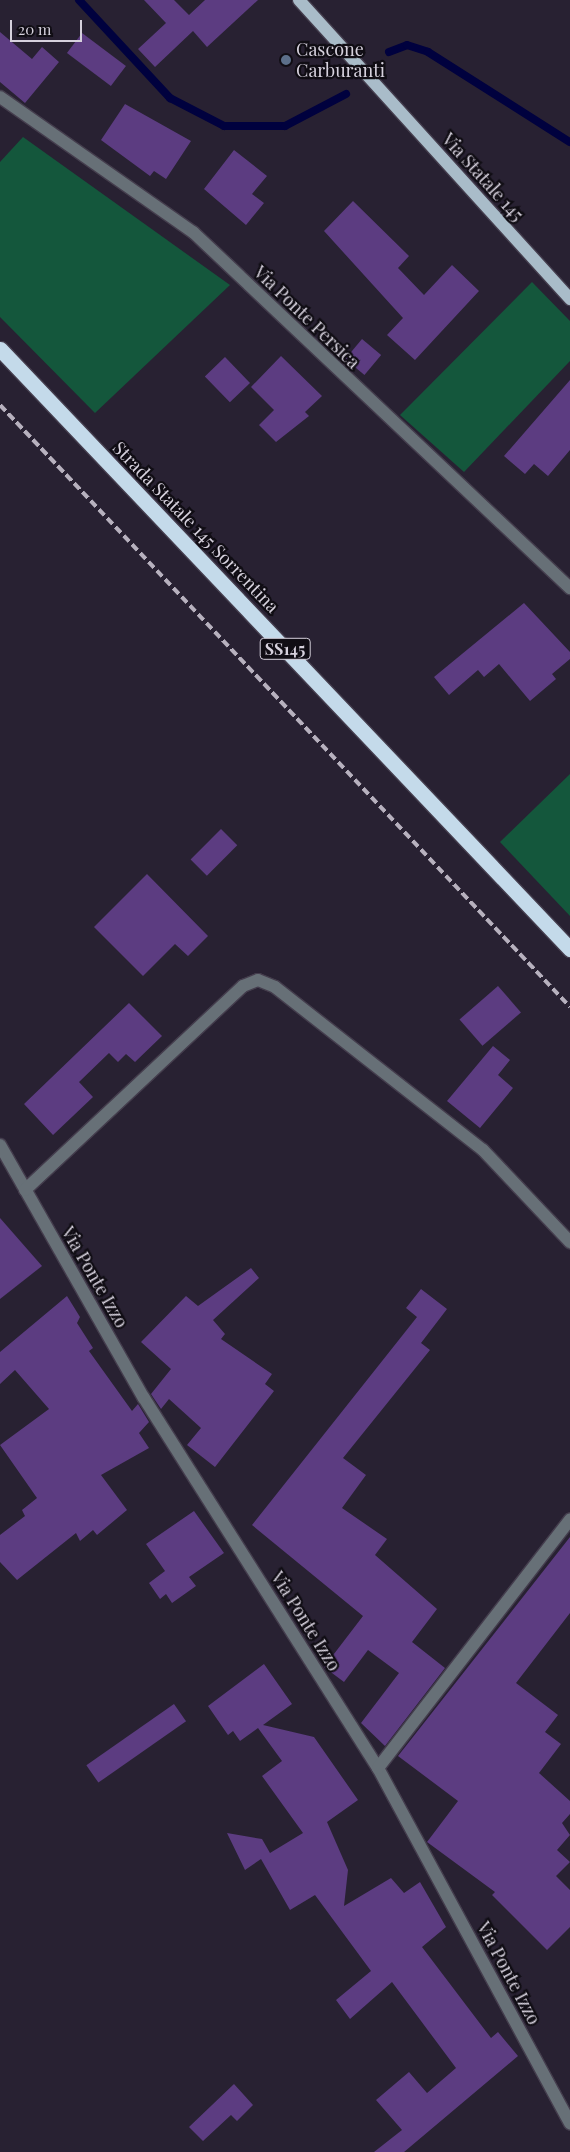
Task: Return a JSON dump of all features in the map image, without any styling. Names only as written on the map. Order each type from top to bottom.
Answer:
[{"type":"highway","name":"Strada Statale 145 Sorrentina","points":[[0,349],[570,949]]},
{"type":"main road","name":"Via Statale 145","points":[[299,0],[570,299]]},
{"type":"street","name":"Via Ponte Persica","points":[[0,97],[193,232],[570,588]]},
{"type":"street","points":[[26,1190],[243,986],[258,980],[275,987],[483,1150],[570,1242]]},
{"type":"street","name":"Via Ponte Izzo","points":[[0,1145],[144,1398],[378,1768],[570,2123]]},
{"type":"street","points":[[378,1768],[570,1520]]},
{"type":"green space","points":[[23,137],[230,285],[95,413],[0,317],[0,162]]},
{"type":"green space","points":[[532,282],[570,321],[570,361],[464,472],[400,415]]},
{"type":"green space","points":[[570,774],[570,916],[500,842]]},
{"type":"building","points":[[144,0],[174,0],[189,15],[205,0],[258,0],[207,47],[193,31],[155,67],[138,49],[166,23]]},
{"type":"building","points":[[0,32],[32,59],[42,47],[59,62],[25,103],[0,82]]},
{"type":"building","points":[[82,33],[126,66],[111,86],[67,53]]},
{"type":"building","points":[[125,104],[191,141],[166,179],[154,171],[150,176],[101,140]]},
{"type":"building","points":[[234,150],[267,176],[252,194],[264,203],[246,225],[204,189]]},
{"type":"building","points":[[353,201],[409,256],[398,268],[424,295],[452,265],[479,291],[415,360],[387,335],[403,318],[324,231]]},
{"type":"building","points":[[362,339],[381,355],[364,375],[345,359]]},
{"type":"building","points":[[281,356],[322,396],[305,412],[309,416],[276,442],[259,425],[274,410],[251,387]]},
{"type":"building","points":[[225,357],[250,383],[230,402],[205,376]]},
{"type":"building","points":[[570,380],[570,450],[548,476],[534,464],[525,474],[504,456]]},
{"type":"building","points":[[524,603],[570,652],[570,659],[552,674],[556,679],[530,701],[499,664],[484,677],[478,670],[449,695],[434,677]]},
{"type":"building","points":[[221,829],[237,845],[207,876],[191,859]]},
{"type":"building","points":[[147,874],[208,936],[188,956],[175,944],[143,976],[94,927]]},
{"type":"building","points":[[498,986],[521,1012],[482,1046],[460,1019]]},
{"type":"building","points":[[129,1003],[162,1036],[135,1062],[126,1054],[118,1062],[109,1053],[79,1082],[93,1097],[53,1135],[24,1104]]},
{"type":"building","points":[[493,1046],[510,1060],[498,1075],[513,1088],[480,1128],[447,1101]]},
{"type":"building","points":[[0,1218],[42,1266],[0,1299]]},
{"type":"building","points":[[251,1268],[259,1278],[213,1320],[225,1334],[221,1339],[272,1374],[265,1384],[274,1391],[215,1467],[187,1445],[201,1428],[169,1399],[161,1409],[151,1394],[171,1369],[141,1342],[186,1296],[198,1306]]},
{"type":"building","points":[[421,1289],[447,1309],[421,1343],[430,1350],[343,1458],[366,1475],[342,1508],[387,1539],[375,1555],[437,1609],[412,1642],[445,1668],[385,1746],[361,1723],[399,1673],[368,1650],[344,1682],[324,1667],[363,1616],[252,1525],[417,1317],[406,1308]]},
{"type":"building","points":[[67,1296],[80,1317],[77,1323],[93,1348],[89,1351],[132,1411],[138,1404],[149,1422],[139,1433],[149,1448],[101,1475],[127,1510],[97,1535],[93,1530],[80,1541],[76,1533],[17,1580],[0,1562],[0,1535],[25,1516],[22,1510],[37,1498],[0,1445],[49,1409],[15,1370],[0,1384],[0,1352]]},
{"type":"building","points":[[194,1511],[224,1553],[189,1577],[196,1586],[172,1603],[166,1594],[160,1599],[149,1583],[165,1571],[146,1544]]},
{"type":"building","points":[[570,1537],[570,1613],[516,1683],[558,1715],[545,1732],[561,1744],[539,1773],[570,1801],[570,1814],[562,1823],[570,1835],[557,1850],[570,1862],[556,1876],[570,1890],[570,1927],[547,1950],[492,1895],[495,1892],[427,1842],[458,1801],[398,1756]]},
{"type":"building","points":[[264,1664],[292,1704],[263,1725],[314,1737],[358,1800],[327,1822],[348,1870],[344,1906],[391,1878],[404,1893],[420,1882],[446,1927],[422,1947],[491,2038],[498,2032],[518,2056],[404,2152],[374,2152],[402,2130],[376,2100],[409,2072],[427,2093],[456,2068],[392,1982],[350,2019],[336,2000],[371,1971],[315,1895],[290,1910],[261,1859],[245,1870],[227,1833],[262,1839],[270,1853],[303,1833],[262,1776],[282,1761],[258,1728],[240,1741],[233,1731],[228,1735],[208,1706]]},
{"type":"building","points":[[174,1704],[186,1721],[98,1783],[86,1765]]},
{"type":"building","points":[[234,2084],[253,2105],[237,2121],[231,2115],[203,2141],[189,2127]]},
{"type":"waterway","points":[[79,0],[170,98],[224,126],[285,126],[346,94]]},
{"type":"waterway","points":[[389,52],[407,45],[428,52],[570,142]]},
{"type":"railway","points":[[0,405],[570,1007]]},
{"type":"place","name":"Cascone Carburanti","points":[[286,60]]}]
